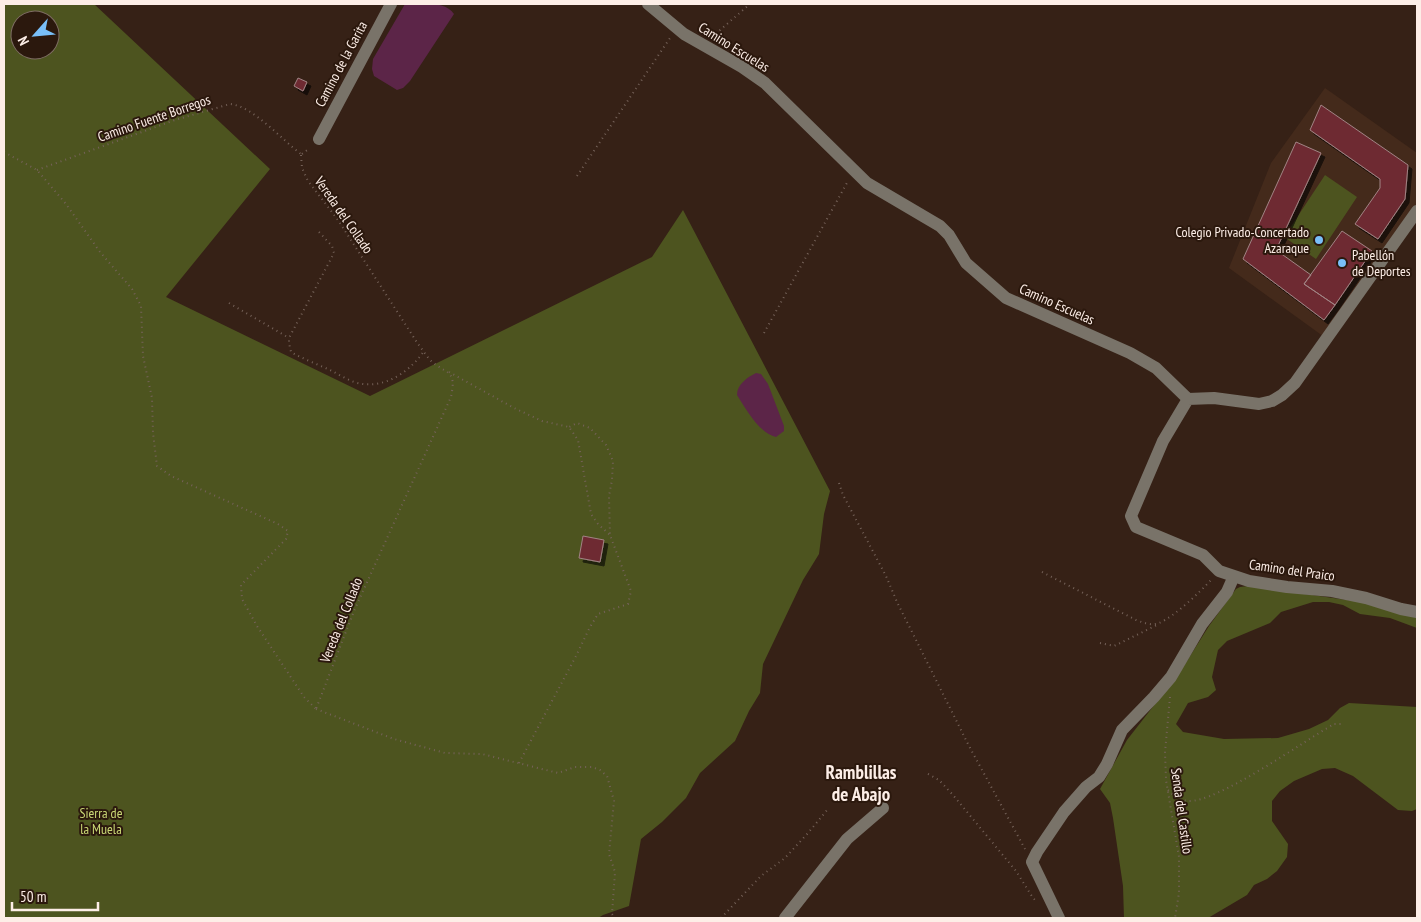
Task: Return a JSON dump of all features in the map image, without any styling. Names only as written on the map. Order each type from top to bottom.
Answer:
[{"type":"street","name":"Camino de la Garita","points":[[318,139],[391,4]]},
{"type":"street","name":"Camino Escuelas","points":[[648,4],[677,28],[742,67],[765,84],[867,183],[940,226],[949,235],[966,263],[1006,298],[1130,353],[1156,368],[1188,399]]},
{"type":"street","points":[[1188,399],[1214,398],[1260,404],[1272,401],[1282,395],[1295,384],[1417,212]]},
{"type":"street","name":"Camino del Praico","points":[[1188,399],[1163,441],[1131,516],[1136,527],[1203,555],[1219,571],[1248,581],[1332,591],[1417,612]]},
{"type":"street","points":[[1059,918],[1032,862],[1037,852],[1064,812],[1086,787],[1099,777],[1122,730],[1154,697],[1170,677],[1202,624],[1227,592],[1234,576]]},
{"type":"street","points":[[785,918],[847,839],[883,808]]},
{"type":"path","points":[[708,48],[716,32],[750,4]]},
{"type":"path","points":[[576,176],[677,28]]},
{"type":"path","name":"Camino Fuente Borregos","points":[[37,170],[175,120],[230,104],[236,104],[248,110],[301,154]]},
{"type":"path","points":[[4,152],[37,170],[66,204],[100,252],[132,289],[141,306],[144,356],[152,398],[153,433],[157,466],[170,476],[278,524],[288,531],[286,539],[241,585],[242,599],[284,669],[304,697],[316,709],[394,739],[445,752],[482,754],[558,773],[575,767],[592,767],[600,770],[607,776],[614,801],[609,854],[615,872],[612,891],[612,914],[615,918]]},
{"type":"path","name":"Vereda del Collado","points":[[301,154],[302,168],[308,181],[338,220],[431,361],[449,372],[453,380],[451,397],[354,611],[316,709]]},
{"type":"path","points":[[764,333],[854,170]]},
{"type":"path","points":[[319,232],[332,246],[334,253],[290,338],[291,352],[354,382],[367,384],[382,383],[394,378],[412,367],[424,351]]},
{"type":"path","points":[[229,302],[290,338]]},
{"type":"path","points":[[449,372],[514,408],[542,421],[569,427],[577,423],[590,428],[606,445],[613,461],[609,496],[610,535],[631,591],[628,604],[598,614],[518,763]]},
{"type":"path","points":[[569,427],[578,440],[590,514],[610,535]]},
{"type":"path","points":[[839,483],[843,495],[886,576],[897,602],[969,746],[1032,862]]},
{"type":"path","points":[[1100,643],[1114,646],[1159,623],[1202,590],[1219,571]]},
{"type":"path","points":[[1042,572],[1136,620],[1152,624],[1159,623]]},
{"type":"path","name":"Senda del Castillo","points":[[1170,677],[1170,701],[1165,752],[1166,780],[1179,857],[1175,918]]},
{"type":"path","points":[[1168,790],[1177,798],[1188,801],[1199,800],[1251,774],[1334,724],[1341,724]]},
{"type":"path","points":[[928,774],[939,780],[965,810],[1016,871],[1033,898],[1037,902],[1044,900],[1046,893]]},
{"type":"path","points":[[721,918],[761,876],[784,858],[828,808]]},
{"type":"shaded area","points":[[425,3],[438,5],[445,7],[454,14],[410,81],[403,88],[397,90],[374,76],[372,69],[373,59],[405,4]]},
{"type":"shaded area","name":"Colegio Privado-Concertado Azaraque","points":[[1325,88],[1417,153],[1417,211],[1327,339],[1229,268],[1271,163]]},
{"type":"shaded area","points":[[756,373],[761,374],[768,384],[784,426],[784,431],[776,437],[758,425],[737,395],[741,384]]},
{"type":"green space","name":"Sierra de la Muela","points":[[4,4],[94,4],[270,169],[166,297],[370,396],[652,257],[683,210],[830,491],[824,514],[819,554],[803,580],[763,664],[760,693],[735,741],[700,773],[686,798],[662,822],[641,839],[629,906],[598,918],[4,918]]},
{"type":"green space","points":[[1325,175],[1357,197],[1316,259],[1284,237]]},
{"type":"green space","points":[[1248,586],[1361,602],[1417,615],[1417,628],[1390,618],[1360,614],[1343,605],[1329,602],[1313,602],[1281,612],[1270,623],[1227,641],[1218,650],[1212,677],[1216,690],[1208,697],[1188,703],[1176,724],[1183,732],[1224,739],[1278,738],[1309,729],[1328,720],[1340,708],[1349,703],[1417,707],[1417,809],[1412,811],[1398,810],[1353,776],[1335,768],[1322,769],[1294,781],[1280,791],[1272,801],[1272,821],[1288,844],[1287,857],[1277,871],[1267,879],[1254,885],[1247,895],[1208,918],[1124,918],[1123,886],[1113,818],[1110,803],[1100,789],[1127,740],[1180,672],[1209,626],[1236,589]]},
{"type":"building","points":[[298,78],[307,82],[303,91],[294,86]]},
{"type":"building","points":[[1321,105],[1408,165],[1405,199],[1378,239],[1355,224],[1380,188],[1380,179],[1310,130]]},
{"type":"building","points":[[1296,142],[1321,153],[1276,250],[1311,275],[1304,284],[1335,305],[1324,320],[1243,259]]},
{"type":"building","name":"Pabellón de Deportes","points":[[1342,231],[1372,251],[1335,305],[1304,284]]},
{"type":"building","points":[[583,536],[604,540],[600,562],[579,558]]},
{"type":"place","name":"Colegio Privado-Concertado Azaraque","points":[[1319,240]]},
{"type":"place","name":"Pabellón de Deportes","points":[[1342,263]]},
{"type":"district","name":"Ramblillas de Abajo","points":[[861,783]]}]
